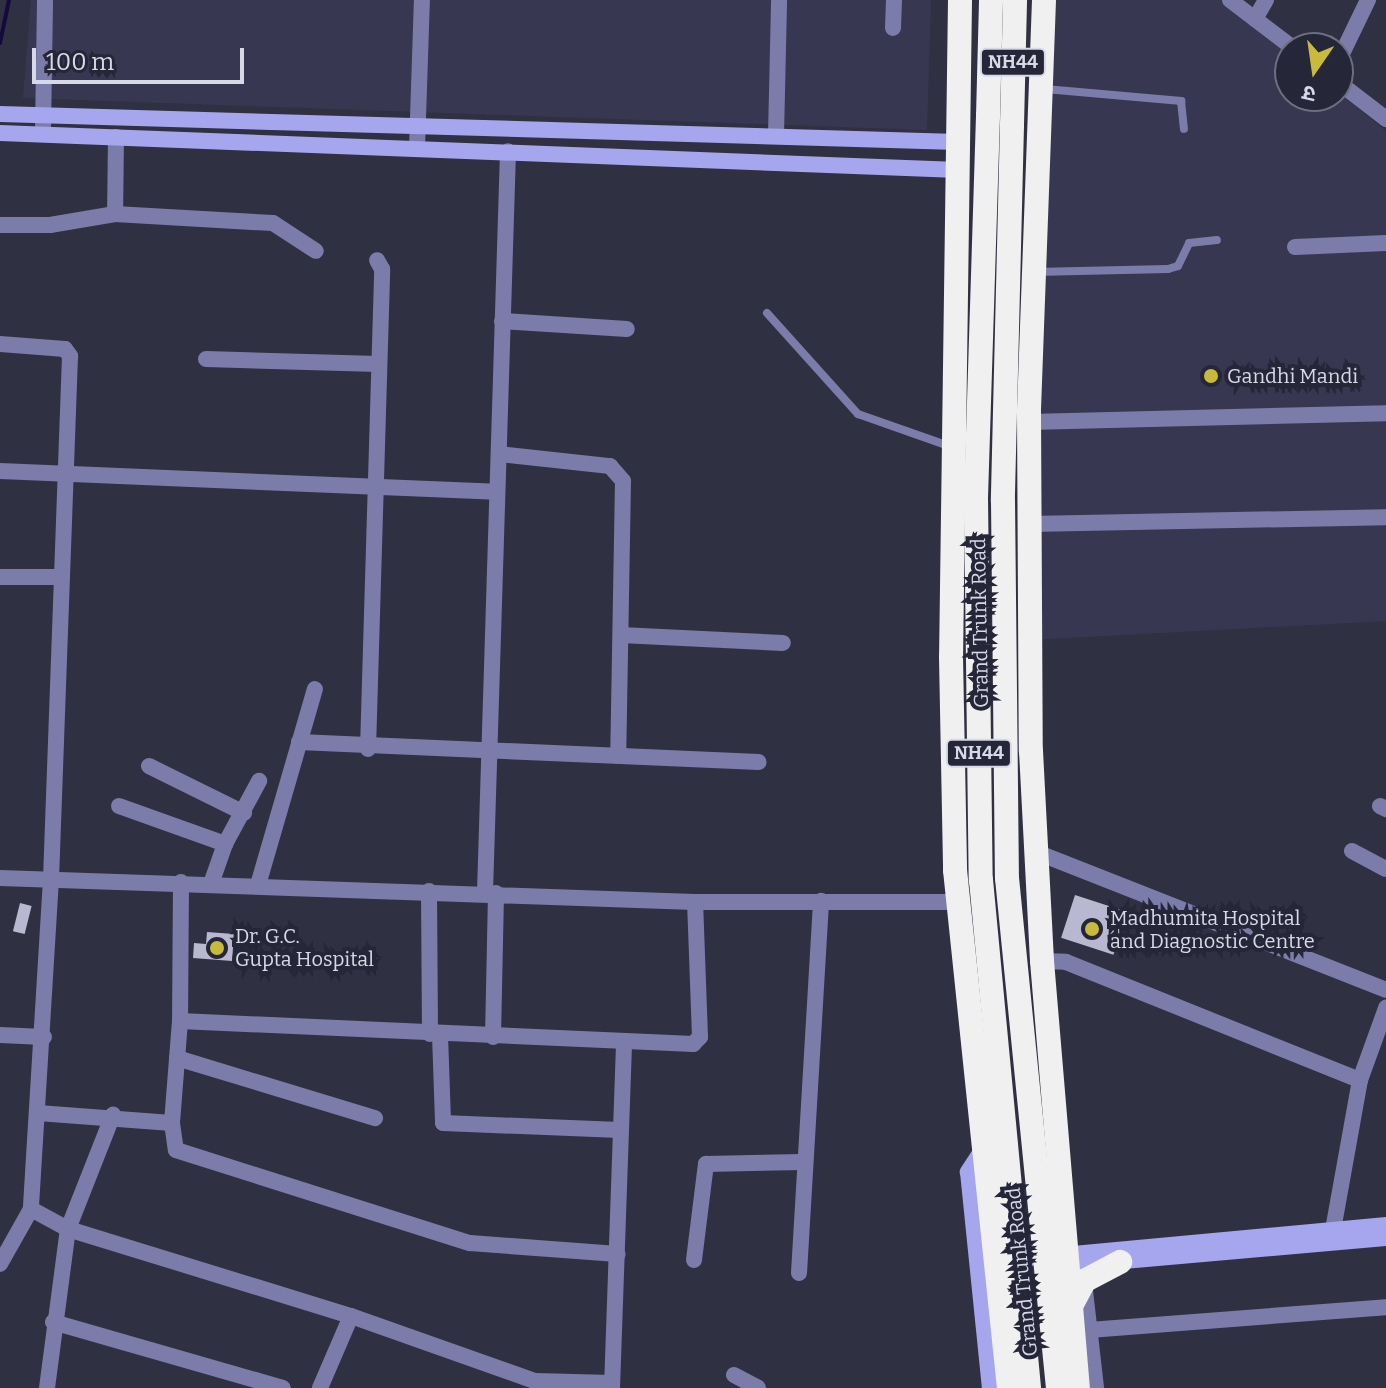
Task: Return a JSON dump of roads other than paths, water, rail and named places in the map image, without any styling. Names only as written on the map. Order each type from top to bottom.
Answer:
[{"type":"highway","points":[[960,0],[954,447],[954,777],[959,902],[1009,1388]]},
{"type":"highway","name":"Grand Trunk Road","points":[[991,0],[976,498],[981,880],[1029,1388]]},
{"type":"highway","name":"Grand Trunk Road","points":[[1015,0],[1003,501],[1007,878],[1058,1388]]},
{"type":"highway","points":[[1044,0],[1029,422],[1031,769],[1042,961],[1072,1267],[1072,1304],[1083,1331],[1078,1388]]},
{"type":"highway","points":[[954,777],[1031,769]]},
{"type":"highway","points":[[1072,1267],[1120,1262]]},
{"type":"street","points":[[43,135],[45,0]]},
{"type":"street","points":[[417,148],[422,0]]},
{"type":"street","points":[[776,136],[779,0]]},
{"type":"street","points":[[893,28],[894,0]]},
{"type":"street","points":[[1230,0],[1274,34]]},
{"type":"street","points":[[1255,19],[1266,0]]},
{"type":"street","points":[[1353,32],[1368,0]]},
{"type":"street","points":[[1354,94],[1386,119]]},
{"type":"street","points":[[0,114],[958,142]]},
{"type":"street","points":[[0,133],[958,170]]},
{"type":"street","points":[[115,214],[116,137]]},
{"type":"street","points":[[493,1037],[488,751],[508,151]]},
{"type":"street","points":[[0,225],[61,224],[115,214],[273,223],[316,251]]},
{"type":"street","points":[[1295,247],[1386,243]]},
{"type":"street","points":[[368,749],[373,486],[382,269],[377,260]]},
{"type":"street","points":[[502,321],[627,329]]},
{"type":"street","points":[[0,344],[69,352],[44,1037],[31,1209],[0,1264]]},
{"type":"street","points":[[206,359],[378,364]]},
{"type":"street","points":[[1029,422],[1386,413]]},
{"type":"street","points":[[499,454],[610,466],[623,481],[618,756]]},
{"type":"street","points":[[0,471],[496,492]]},
{"type":"street","points":[[1030,524],[1386,517]]},
{"type":"street","points":[[0,577],[62,577]]},
{"type":"street","points":[[621,635],[783,643]]},
{"type":"street","points":[[258,885],[315,689]]},
{"type":"street","points":[[299,742],[368,749],[759,762]]},
{"type":"street","points":[[149,766],[244,813]]},
{"type":"street","points":[[211,884],[225,844],[259,781]]},
{"type":"street","points":[[119,806],[225,844]]},
{"type":"street","points":[[1352,851],[1386,869]]},
{"type":"street","points":[[1036,852],[1386,990]]},
{"type":"street","points":[[0,878],[695,902],[959,902]]},
{"type":"street","points":[[181,882],[180,1021],[172,1145],[182,1154],[470,1243],[618,1254]]},
{"type":"street","points":[[429,891],[435,1034],[443,1123],[620,1130]]},
{"type":"street","points":[[799,1273],[803,1162],[821,901]]},
{"type":"street","points":[[180,1021],[687,1045],[700,1037],[695,902]]},
{"type":"street","points":[[1042,961],[1066,962],[1360,1080]]},
{"type":"street","points":[[1333,1230],[1360,1080],[1386,1008]]},
{"type":"street","points":[[0,1035],[44,1037]]},
{"type":"street","points":[[31,1209],[68,1229],[351,1316],[535,1381],[612,1386],[624,1041]]},
{"type":"street","points":[[177,1058],[375,1118]]},
{"type":"street","points":[[38,1113],[113,1115],[172,1123]]},
{"type":"street","points":[[47,1388],[53,1322],[68,1229],[113,1115]]},
{"type":"street","points":[[985,1145],[968,1172],[990,1388]]},
{"type":"street","points":[[694,1260],[706,1164],[803,1162]]},
{"type":"street","points":[[998,1261],[1072,1267],[1386,1225]]},
{"type":"street","points":[[1120,1262],[1386,1238]]},
{"type":"street","points":[[1072,1267],[1096,1388]]},
{"type":"street","points":[[1083,1331],[1386,1307]]},
{"type":"street","points":[[320,1388],[351,1316]]},
{"type":"street","points":[[53,1322],[283,1388]]},
{"type":"street","points":[[734,1375],[758,1388]]},
{"type":"lane","points":[[1041,88],[1181,101],[1184,129]]},
{"type":"lane","points":[[1035,272],[1168,269],[1178,266],[1189,243],[1217,240]]},
{"type":"lane","points":[[767,313],[858,414],[954,447]]},
{"type":"waterway","points":[[0,43],[9,0]]},
{"type":"place","name":"Gandhi Mandi","points":[[1211,376]]},
{"type":"place","name":"Madhumita Hospital and Diagnostic Centre","points":[[1092,929]]},
{"type":"place","name":"Dr. G.C. Gupta Hospital","points":[[217,948]]}]
